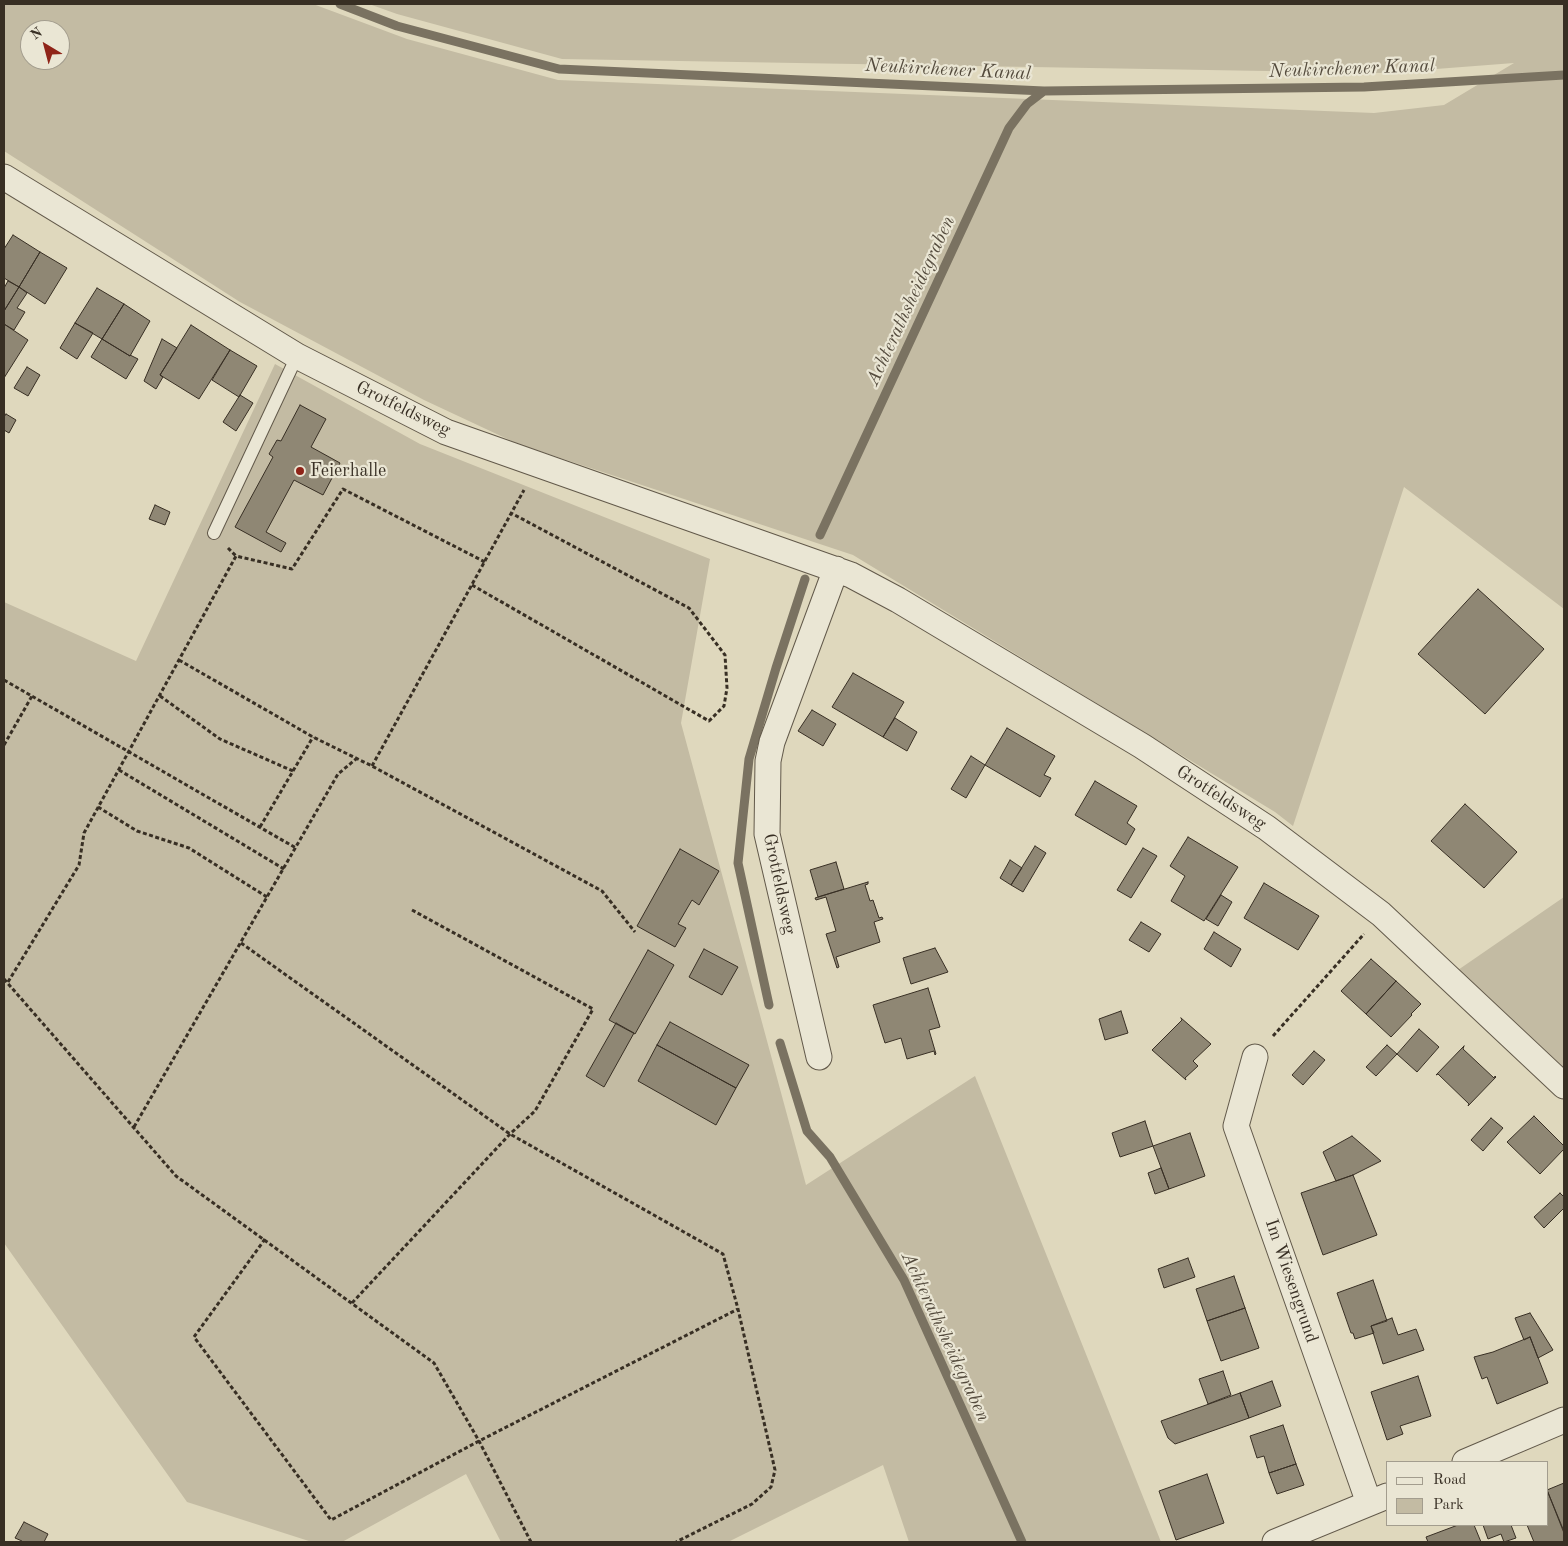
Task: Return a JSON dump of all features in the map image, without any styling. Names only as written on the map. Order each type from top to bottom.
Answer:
[{"type":"street","name":"Grotfeldsweg","points":[[4,177],[297,356],[446,432],[836,569],[898,600],[1142,746],[1267,828],[1381,914],[1564,1086]]},
{"type":"street","name":"Grotfeldsweg","points":[[819,1057],[767,834],[768,761],[772,742],[836,569]]},
{"type":"street","name":"Im Wiesengrund","points":[[1254,1057],[1236,1126],[1378,1500]]},
{"type":"street","points":[[1468,1461],[1564,1420]]},
{"type":"street","points":[[1275,1542],[1378,1500]]},
{"type":"lane","points":[[214,534],[297,356]]},
{"type":"path","points":[[372,766],[538,465]]},
{"type":"path","points":[[8,982],[79,865],[84,833],[236,556],[292,569],[343,489],[485,562]]},
{"type":"path","points":[[472,585],[710,721],[724,706],[727,688],[725,655],[689,608],[511,513]]},
{"type":"path","points":[[179,660],[313,737],[372,766],[602,891],[635,932]]},
{"type":"path","points":[[4,680],[296,848]]},
{"type":"path","points":[[4,745],[32,696]]},
{"type":"path","points":[[160,696],[220,739],[293,771]]},
{"type":"path","points":[[260,827],[313,737]]},
{"type":"path","points":[[134,1127],[338,774],[356,759]]},
{"type":"path","points":[[119,770],[284,870]]},
{"type":"path","points":[[98,807],[137,831],[189,848],[267,897]]},
{"type":"path","points":[[352,1303],[510,1134],[535,1111],[593,1009],[412,910]]},
{"type":"path","points":[[1254,1057],[1381,914]]},
{"type":"path","points":[[241,943],[510,1134],[723,1254],[738,1309],[775,1470],[771,1487],[752,1504],[676,1542]]},
{"type":"path","points":[[4,979],[176,1176],[434,1363],[479,1441],[531,1542]]},
{"type":"path","points":[[264,1239],[194,1337],[331,1520],[479,1441],[738,1309]]},
{"type":"green space","points":[[4,4],[313,4],[407,39],[558,80],[1374,113],[1444,105],[1514,63],[1384,73],[562,59],[397,14],[369,4],[1564,4],[1564,609],[1404,487],[1293,826],[1275,812],[853,555],[518,444],[424,400],[240,302],[4,151]]},
{"type":"green space","points":[[275,364],[420,444],[710,559],[681,723],[806,1185],[975,1076],[1161,1542],[909,1542],[883,1465],[728,1542],[501,1542],[466,1474],[342,1542],[312,1542],[187,1502],[4,1243],[4,602],[136,661]]},
{"type":"green space","points":[[1564,897],[1564,1073],[1458,970]]},
{"type":"building","points":[[13,235],[40,252],[19,287],[4,278],[4,249]]},
{"type":"building","points":[[40,252],[67,268],[45,304],[19,287]]},
{"type":"building","points":[[8,281],[19,287],[4,311],[4,288]]},
{"type":"building","points":[[19,287],[27,293],[17,308],[25,312],[14,330],[4,324],[4,311]]},
{"type":"building","points":[[97,288],[124,304],[102,339],[75,323]]},
{"type":"building","points":[[124,304],[150,321],[130,356],[102,339]]},
{"type":"building","points":[[75,323],[93,333],[77,359],[60,348]]},
{"type":"building","points":[[4,324],[28,340],[4,378]]},
{"type":"building","points":[[191,325],[230,350],[199,399],[160,375]]},
{"type":"building","points":[[102,339],[138,359],[126,379],[91,357]]},
{"type":"building","points":[[162,339],[177,348],[160,375],[163,377],[156,389],[144,381]]},
{"type":"building","points":[[230,350],[257,366],[239,397],[212,380]]},
{"type":"building","points":[[27,367],[40,375],[28,396],[14,388]]},
{"type":"building","points":[[240,395],[253,403],[236,431],[223,422]]},
{"type":"building","name":"Feierhalle","points":[[300,405],[326,419],[311,447],[340,463],[323,495],[294,480],[266,532],[286,543],[281,552],[235,527],[273,457],[269,454],[277,440],[281,441]]},
{"type":"building","points":[[6,414],[16,420],[9,433],[4,430],[4,417]]},
{"type":"building","points":[[155,505],[170,512],[165,525],[149,519]]},
{"type":"building","points":[[1478,589],[1544,649],[1485,714],[1418,654]]},
{"type":"building","points":[[853,673],[904,702],[883,737],[832,707]]},
{"type":"building","points":[[812,710],[836,724],[823,746],[798,731]]},
{"type":"building","points":[[895,718],[917,732],[907,751],[883,737]]},
{"type":"building","points":[[1007,728],[1055,756],[1044,775],[1051,778],[1040,797],[985,765]]},
{"type":"building","points":[[971,756],[985,765],[966,798],[951,789]]},
{"type":"building","points":[[1095,781],[1137,806],[1127,823],[1135,829],[1126,845],[1075,815]]},
{"type":"building","points":[[1465,804],[1517,852],[1484,888],[1431,841]]},
{"type":"building","points":[[1188,837],[1238,867],[1204,921],[1171,901],[1185,876],[1170,866]]},
{"type":"building","points":[[1035,846],[1046,853],[1023,892],[1011,885]]},
{"type":"building","points":[[1143,848],[1157,856],[1131,898],[1117,890]]},
{"type":"building","points":[[680,849],[719,871],[699,905],[692,900],[678,924],[686,928],[675,947],[637,926]]},
{"type":"building","points":[[1010,860],[1022,868],[1011,885],[1000,878]]},
{"type":"building","points":[[836,862],[844,889],[818,897],[810,870]]},
{"type":"building","points":[[868,882],[865,885],[870,901],[873,900],[879,918],[882,917],[883,919],[874,922],[880,942],[836,957],[839,967],[837,968],[826,934],[836,931],[826,897],[816,900],[815,898]]},
{"type":"building","points":[[1264,883],[1319,916],[1298,950],[1244,918]]},
{"type":"building","points":[[1221,895],[1232,902],[1218,926],[1206,919]]},
{"type":"building","points":[[1141,922],[1161,934],[1149,952],[1129,940]]},
{"type":"building","points":[[1214,932],[1241,949],[1231,967],[1204,949]]},
{"type":"building","points":[[935,948],[948,972],[911,984],[903,958]]},
{"type":"building","points":[[704,949],[738,967],[722,995],[689,977]]},
{"type":"building","points":[[648,950],[674,965],[635,1034],[609,1020]]},
{"type":"building","points":[[1371,959],[1396,981],[1366,1014],[1341,991]]},
{"type":"building","points":[[1396,981],[1421,1004],[1391,1037],[1366,1014]]},
{"type":"building","points":[[928,988],[940,1027],[929,1030],[936,1054],[934,1051],[907,1059],[901,1038],[885,1043],[873,1005]]},
{"type":"building","points":[[1121,1011],[1128,1033],[1105,1040],[1099,1019]]},
{"type":"building","points":[[1181,1018],[1211,1044],[1193,1061],[1198,1066],[1185,1078],[1186,1080],[1152,1050],[1182,1020]]},
{"type":"building","points":[[670,1022],[749,1065],[736,1088],[657,1045]]},
{"type":"building","points":[[616,1023],[634,1033],[604,1087],[586,1076]]},
{"type":"building","points":[[1419,1029],[1439,1047],[1417,1072],[1397,1054]]},
{"type":"building","points":[[657,1045],[736,1088],[716,1125],[638,1081]]},
{"type":"building","points":[[1387,1045],[1397,1054],[1376,1076],[1366,1067]]},
{"type":"building","points":[[1464,1046],[1463,1049],[1494,1078],[1496,1077],[1468,1106],[1469,1104],[1438,1074],[1436,1075]]},
{"type":"building","points":[[1314,1051],[1325,1060],[1303,1085],[1292,1075]]},
{"type":"building","points":[[1534,1116],[1564,1146],[1564,1149],[1540,1174],[1507,1142]]},
{"type":"building","points":[[1491,1118],[1503,1128],[1483,1151],[1471,1140]]},
{"type":"building","points":[[1145,1121],[1153,1146],[1120,1157],[1112,1133]]},
{"type":"building","points":[[1190,1133],[1205,1176],[1169,1189],[1153,1146]]},
{"type":"building","points":[[1352,1136],[1381,1161],[1336,1181],[1323,1152]]},
{"type":"building","points":[[1161,1168],[1169,1189],[1155,1194],[1148,1173]]},
{"type":"building","points":[[1353,1175],[1377,1235],[1323,1255],[1301,1193]]},
{"type":"building","points":[[1560,1193],[1564,1197],[1564,1208],[1544,1228],[1534,1217]]},
{"type":"building","points":[[1188,1258],[1195,1277],[1164,1288],[1158,1269]]},
{"type":"building","points":[[1234,1276],[1245,1308],[1207,1321],[1196,1289]]},
{"type":"building","points":[[1373,1280],[1387,1321],[1371,1326],[1374,1333],[1355,1339],[1353,1333],[1351,1333],[1337,1293]]},
{"type":"building","points":[[1245,1308],[1259,1348],[1221,1361],[1207,1321]]},
{"type":"building","points":[[1530,1313],[1553,1350],[1538,1358],[1530,1337],[1524,1340],[1515,1318]]},
{"type":"building","points":[[1392,1318],[1398,1335],[1416,1329],[1424,1350],[1383,1364],[1371,1326]]},
{"type":"building","points":[[1530,1337],[1548,1383],[1497,1404],[1487,1377],[1482,1379],[1474,1357],[1493,1352]]},
{"type":"building","points":[[1223,1371],[1231,1395],[1208,1404],[1199,1379]]},
{"type":"building","points":[[1418,1376],[1431,1416],[1400,1426],[1403,1434],[1387,1440],[1371,1392]]},
{"type":"building","points":[[1272,1381],[1281,1406],[1249,1418],[1240,1393]]},
{"type":"building","points":[[1240,1393],[1249,1418],[1175,1444],[1168,1438],[1161,1421]]},
{"type":"building","points":[[1283,1425],[1296,1464],[1269,1473],[1264,1456],[1257,1458],[1250,1436]]},
{"type":"building","points":[[1296,1464],[1304,1485],[1277,1494],[1269,1473]]},
{"type":"building","points":[[1207,1474],[1224,1523],[1176,1540],[1159,1491]]},
{"type":"building","points":[[1564,1483],[1564,1529],[1548,1492],[1548,1490]]},
{"type":"building","points":[[1548,1493],[1564,1533],[1564,1542],[1534,1542],[1527,1526],[1548,1526]]},
{"type":"building","points":[[24,1522],[48,1534],[44,1542],[21,1542],[15,1538]]},
{"type":"building","points":[[1455,1526],[1474,1526],[1481,1542],[1428,1542],[1426,1537]]},
{"type":"building","points":[[1483,1526],[1511,1526],[1516,1538],[1504,1542],[1501,1534],[1488,1539]]},
{"type":"waterway","name":"Neukirchener Kanal","points":[[340,4],[397,26],[559,69],[1044,91],[1364,87],[1564,75]]},
{"type":"waterway","name":"Achterathsheidegraben","points":[[820,535],[1009,128],[1027,104],[1044,91]]},
{"type":"waterway","name":"Achterathsheidegraben","points":[[769,1005],[738,863],[749,759],[805,579]]},
{"type":"waterway","name":"Achterathsheidegraben","points":[[780,1043],[807,1131],[830,1157],[904,1280],[1022,1542]]},
{"type":"place","name":"Feierhalle","points":[[300,471]]}]
